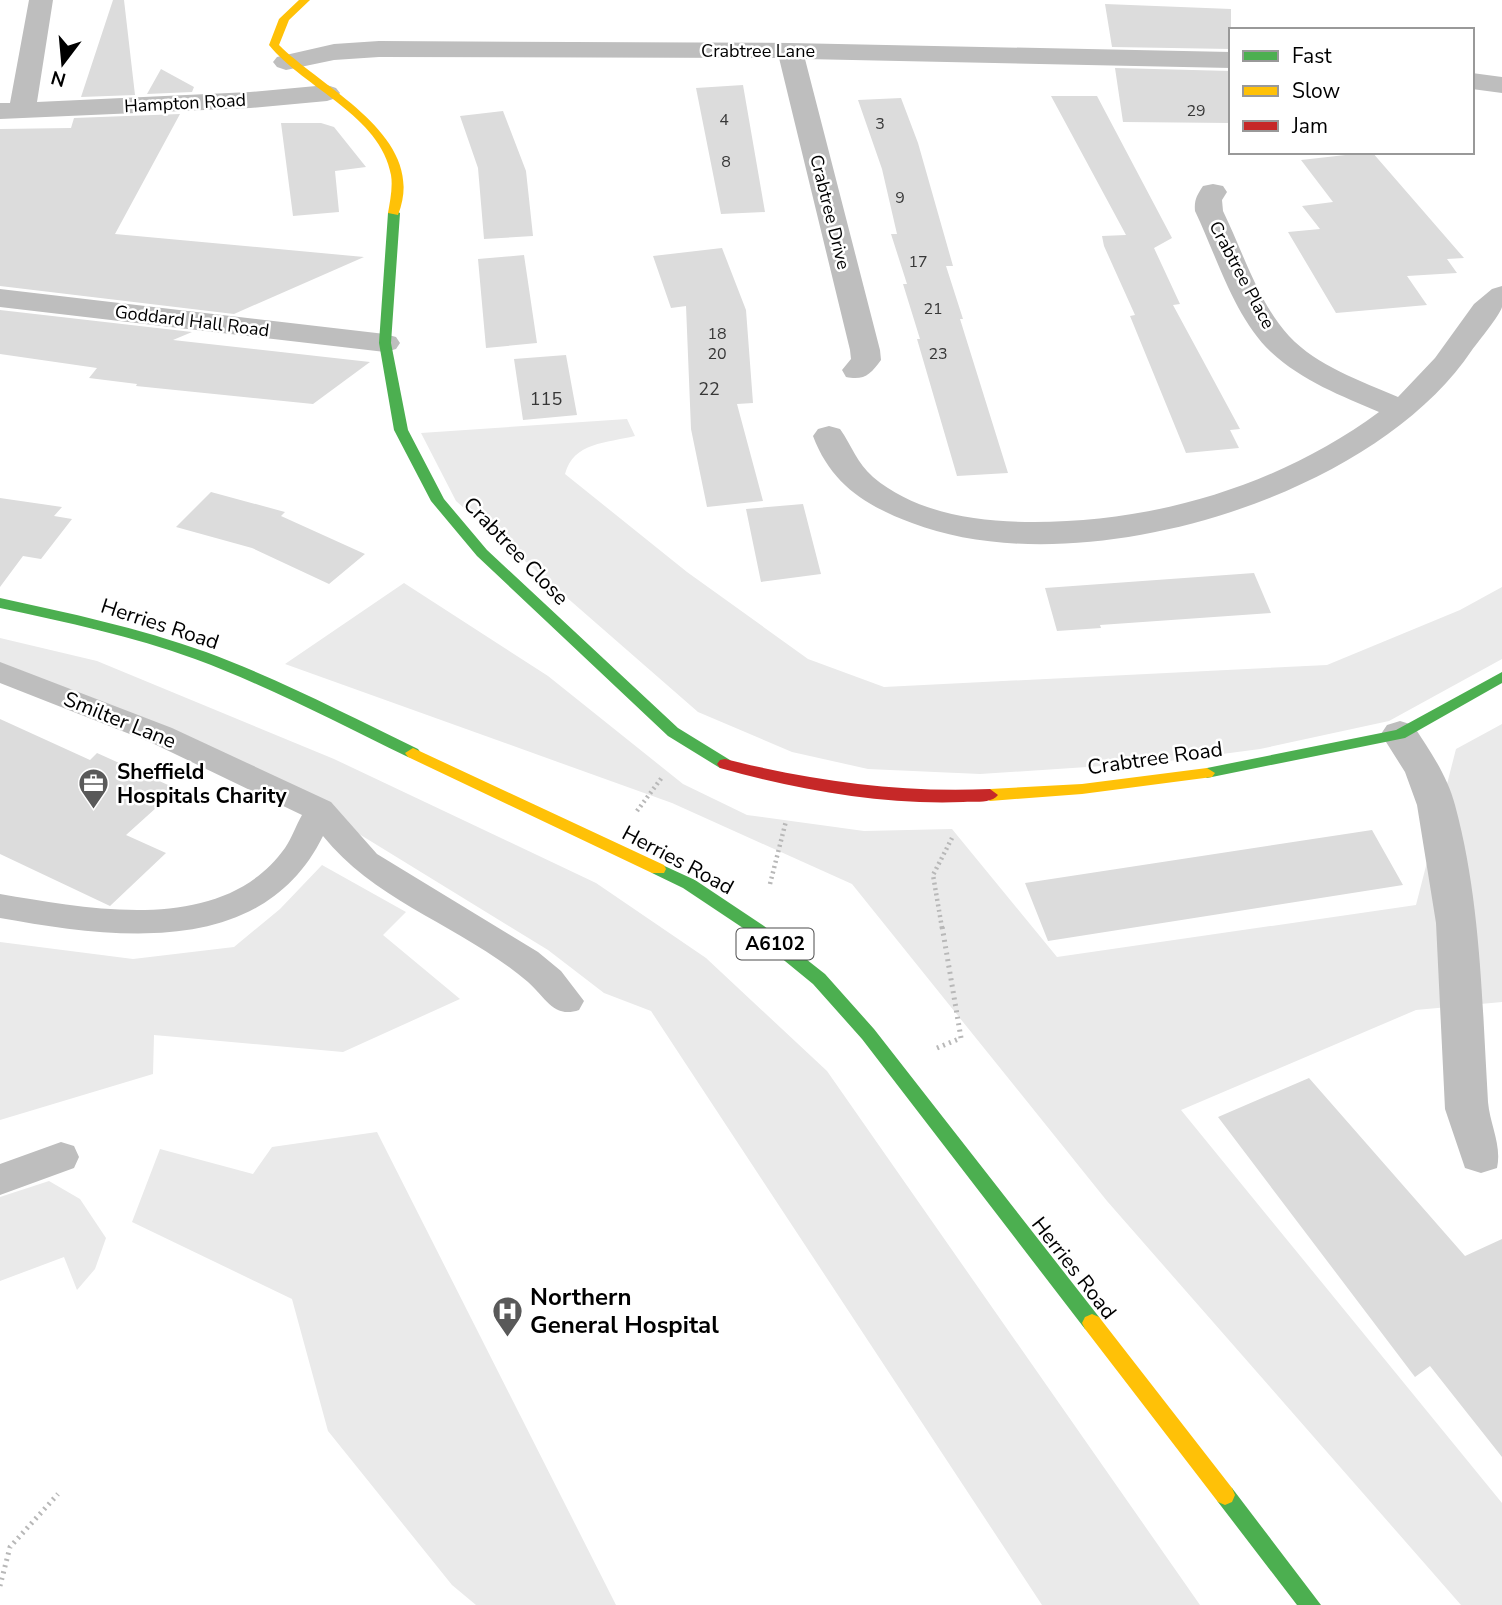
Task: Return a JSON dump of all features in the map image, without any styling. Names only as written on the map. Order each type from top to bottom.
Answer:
[{"type":"street","points":[[11,111],[41,0]]},
{"type":"street","points":[[286,62],[274,45],[277,28],[285,16],[305,0]]},
{"type":"street","name":"Crabtree Lane","points":[[286,62],[334,52],[379,49],[790,51],[1229,60]]},
{"type":"street","name":"Crabtree Drive","points":[[790,51],[865,350],[866,360],[857,370]]},
{"type":"street","name":"Crabtree Close","points":[[286,62],[368,127],[389,150],[397,175],[385,343],[401,430],[438,501],[482,553],[673,732],[722,763],[796,783]]},
{"type":"street","points":[[1474,81],[1502,85]]},
{"type":"street","name":"Hampton Road","points":[[11,111],[250,100],[327,93]]},
{"type":"street","name":"Crabtree Place","points":[[1213,192],[1209,211],[1264,321],[1278,342],[1302,363],[1402,410]]},
{"type":"street","points":[[829,436],[836,458],[861,485],[900,508],[959,527],[1025,534],[1104,530],[1175,516],[1239,496],[1301,470],[1356,442],[1402,410],[1442,371],[1471,326],[1502,295]]},
{"type":"street","name":"Goddard Hall Road","points":[[0,298],[385,343]]},
{"type":"street","name":"Herries Road","points":[[0,603],[67,617],[172,646],[267,683],[689,884],[758,930],[819,979],[893,1067],[1310,1605]]},
{"type":"street","name":"Crabtree Road","points":[[796,783],[853,790],[972,796],[1082,789],[1200,775],[1400,734],[1502,677]]},
{"type":"street","points":[[1400,734],[1424,771],[1436,805],[1456,923],[1468,1108],[1480,1156]]},
{"type":"lane","name":"Smilter Lane","points":[[0,672],[161,735],[320,810]]},
{"type":"lane","points":[[0,906],[72,919],[145,923],[208,913],[256,897],[296,861],[320,810],[364,861],[524,961],[558,989],[567,1002]]},
{"type":"lane","points":[[0,1181],[61,1157]]},
{"type":"path","points":[[611,847],[689,742]]},
{"type":"path","points":[[758,930],[796,783]]},
{"type":"path","points":[[893,1067],[961,1038],[933,875],[972,796]]},
{"type":"path","points":[[0,1586],[10,1547],[58,1494]]},
{"type":"shaded area","points":[[627,419],[635,436],[583,450],[569,463],[565,474],[687,572],[808,659],[884,687],[1327,665],[1460,610],[1502,587],[1502,659],[1389,721],[1260,749],[1162,762],[980,774],[868,769],[792,752],[698,712],[456,501],[421,433]]},
{"type":"shaded area","points":[[404,583],[548,676],[683,784],[747,815],[864,831],[952,829],[1057,957],[1416,905],[1456,749],[1502,724],[1502,1002],[1416,1010],[1181,1110],[1502,1503],[1502,1605],[1461,1605],[1107,1201],[852,884],[672,803],[285,664]]},
{"type":"shaded area","points":[[0,638],[97,661],[334,759],[596,883],[706,958],[827,1071],[1200,1605],[1042,1605],[651,1011],[604,993],[548,950],[320,810],[0,672]]},
{"type":"shaded area","points":[[322,865],[406,912],[383,935],[460,999],[343,1052],[154,1035],[153,1074],[0,1120],[0,942],[133,959],[234,947],[280,909]]},
{"type":"shaded area","points":[[377,1132],[616,1605],[476,1605],[452,1585],[328,1431],[292,1299],[132,1222],[160,1149],[253,1174],[272,1147]]},
{"type":"shaded area","points":[[49,1181],[80,1199],[106,1238],[95,1269],[77,1290],[64,1257],[0,1281],[0,1197]]},
{"type":"building","points":[[113,0],[124,0],[135,95],[81,97]]},
{"type":"building","points":[[1105,4],[1231,9],[1229,49],[1112,47]]},
{"type":"building","points":[[1115,68],[1229,71],[1229,123],[1123,122]]},
{"type":"building","points":[[161,69],[194,87],[192,92],[147,94]]},
{"type":"building","points":[[743,85],[765,212],[721,214],[696,88]]},
{"type":"building","points":[[1051,96],[1097,96],[1172,238],[1154,248],[1180,304],[1173,305],[1240,429],[1230,430],[1239,448],[1186,453],[1130,316],[1135,315],[1104,246],[1102,236],[1126,235]]},
{"type":"building","points":[[901,98],[918,143],[953,266],[946,266],[963,319],[960,319],[1008,473],[957,476],[917,339],[920,339],[903,284],[907,284],[891,234],[897,234],[882,169],[858,100]]},
{"type":"building","points":[[503,111],[526,171],[533,236],[484,239],[478,168],[460,116]]},
{"type":"building","points":[[180,114],[115,234],[364,257],[234,314],[0,286],[0,129],[71,128],[74,118]]},
{"type":"building","points":[[281,123],[321,123],[334,127],[366,167],[335,171],[339,212],[293,216]]},
{"type":"building","points":[[1374,154],[1464,258],[1447,259],[1457,273],[1407,276],[1427,305],[1336,313],[1288,232],[1320,229],[1302,206],[1333,202],[1301,160]]},
{"type":"building","points":[[722,248],[746,310],[753,403],[737,404],[763,501],[707,507],[691,429],[686,306],[671,308],[653,256]]},
{"type":"building","points":[[524,255],[537,343],[486,348],[478,259]]},
{"type":"building","points":[[0,310],[192,332],[173,340],[370,362],[313,404],[136,386],[137,384],[89,378],[97,368],[0,354]]},
{"type":"building","points":[[566,355],[577,415],[523,420],[514,359]]},
{"type":"building","points":[[211,492],[285,512],[281,516],[365,554],[329,584],[252,548],[176,527]]},
{"type":"building","points":[[0,498],[62,507],[54,516],[72,519],[41,559],[23,556],[0,587]]},
{"type":"building","points":[[803,504],[821,574],[761,582],[746,509]]},
{"type":"building","points":[[1254,573],[1271,613],[1100,625],[1101,628],[1057,631],[1045,588]]},
{"type":"building","name":"Sheffield Hospitals Charity","points":[[0,719],[90,760],[97,753],[177,789],[126,835],[166,853],[110,906],[0,854]]},
{"type":"building","points":[[1372,830],[1403,885],[1048,941],[1025,883]]},
{"type":"building","points":[[1309,1078],[1465,1256],[1502,1239],[1502,1457],[1430,1366],[1415,1377],[1218,1117]]},
{"type":"traffic: fast","points":[[394,213],[385,343],[401,430],[438,501],[482,553],[673,732],[725,764]]},
{"type":"traffic: fast","points":[[0,603],[128,633],[201,656],[293,695],[413,753]]},
{"type":"traffic: fast","points":[[1207,773],[1400,734],[1502,677]]},
{"type":"traffic: fast","points":[[658,869],[689,884],[758,930],[819,979],[868,1034],[1092,1323]]},
{"type":"traffic: fast","points":[[1225,1495],[1310,1605]]},
{"type":"traffic: slow","points":[[305,0],[284,19],[274,45],[288,60],[346,105],[381,139],[392,157],[397,176],[394,213]]},
{"type":"traffic: slow","points":[[413,753],[658,869]]},
{"type":"traffic: slow","points":[[990,795],[1082,789],[1207,773]]},
{"type":"traffic: slow","points":[[1092,1323],[1225,1495]]},
{"type":"traffic: jam","points":[[725,764],[790,779],[889,794],[990,795]]},
{"type":"place","name":"Sheffield Hospitals Charity","points":[[94,811]]},
{"type":"place","name":"Northern General Hospital","points":[[507,1338]]}]
